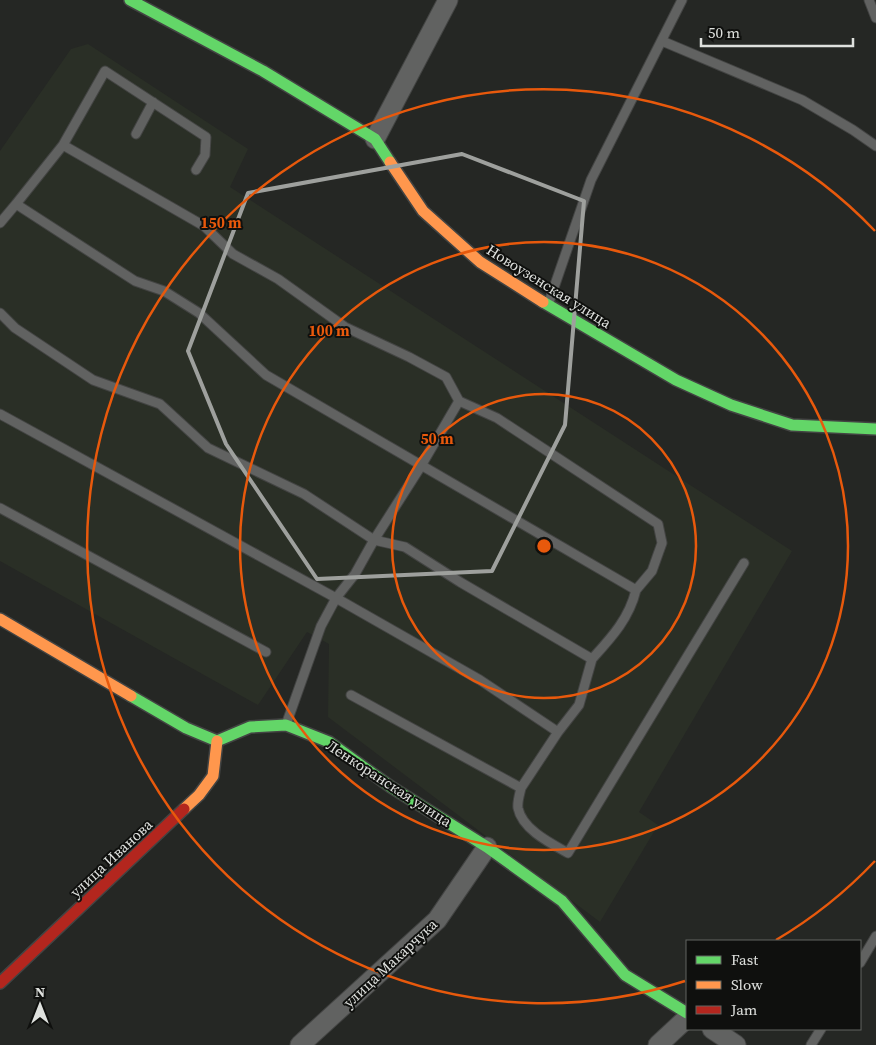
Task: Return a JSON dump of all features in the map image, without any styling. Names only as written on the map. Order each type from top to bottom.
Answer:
[{"type":"street","name":"Новоузенская улица","points":[[130,0],[264,71],[375,139],[423,211],[480,262],[548,305],[676,380],[731,405],[792,425],[876,428]]},
{"type":"street","points":[[375,139],[448,0]]},
{"type":"street","points":[[0,619],[186,728],[217,741]]},
{"type":"street","name":"Ленкоранская улица","points":[[217,741],[250,727],[286,725],[329,742],[392,787],[487,847],[562,901],[624,975],[686,1012]]},
{"type":"street","name":"улица Иванова","points":[[0,983],[199,795],[213,776],[217,741]]},
{"type":"street","name":"улица Макарчука","points":[[300,1045],[437,920],[487,847]]},
{"type":"street","points":[[658,1045],[686,1019]]},
{"type":"street","points":[[714,1030],[736,1045]]},
{"type":"lane","points":[[548,305],[591,180],[682,0]]},
{"type":"lane","points":[[869,0],[876,18]]},
{"type":"lane","points":[[662,41],[802,100],[876,146]]},
{"type":"lane","points":[[0,223],[63,144],[106,71],[206,137],[204,155],[196,170]]},
{"type":"lane","points":[[136,134],[153,102]]},
{"type":"lane","points":[[63,144],[204,226],[233,254],[278,279],[345,327],[409,356],[446,378],[459,400],[497,418],[658,524],[662,543],[652,570],[636,590],[632,605],[615,634],[592,659],[579,705],[558,732],[521,788],[518,807],[524,822],[548,841],[568,853],[744,563]]},
{"type":"lane","points":[[16,204],[135,281],[164,291],[199,314],[266,375],[636,590]]},
{"type":"lane","points":[[0,313],[15,328],[93,380],[160,404],[208,448],[304,494],[374,540],[405,547],[460,582],[592,659]]},
{"type":"lane","points":[[286,725],[321,626],[336,598],[355,574],[374,540],[421,466],[459,400]]},
{"type":"lane","points":[[0,414],[336,598],[480,680],[558,732]]},
{"type":"lane","points":[[0,508],[266,652]]},
{"type":"lane","points":[[351,695],[521,788]]},
{"type":"lane","points":[[861,961],[876,936]]},
{"type":"lane","points":[[811,1045],[820,1030]]},
{"type":"highlighted area","points":[[462,154],[584,201],[565,425],[492,571],[317,579],[226,444],[188,351],[248,193]]},
{"type":"shaded area","points":[[88,44],[248,149],[230,187],[792,551],[639,812],[658,825],[600,922],[328,717],[329,644],[307,632],[258,705],[0,561],[0,151],[71,49]]},
{"type":"traffic: fast","points":[[130,0],[263,71],[375,139],[390,162]]},
{"type":"traffic: fast","points":[[543,302],[676,380],[731,405],[792,425],[876,429]]},
{"type":"traffic: fast","points":[[131,696],[186,728],[217,741],[250,727],[286,725],[329,742],[391,787],[487,847],[562,901],[625,975],[686,1012]]},
{"type":"traffic: slow","points":[[390,162],[423,211],[480,262],[543,302]]},
{"type":"traffic: slow","points":[[0,619],[131,696]]},
{"type":"traffic: slow","points":[[184,809],[199,795],[213,776],[217,741]]},
{"type":"traffic: jam","points":[[0,983],[184,809]]}]
